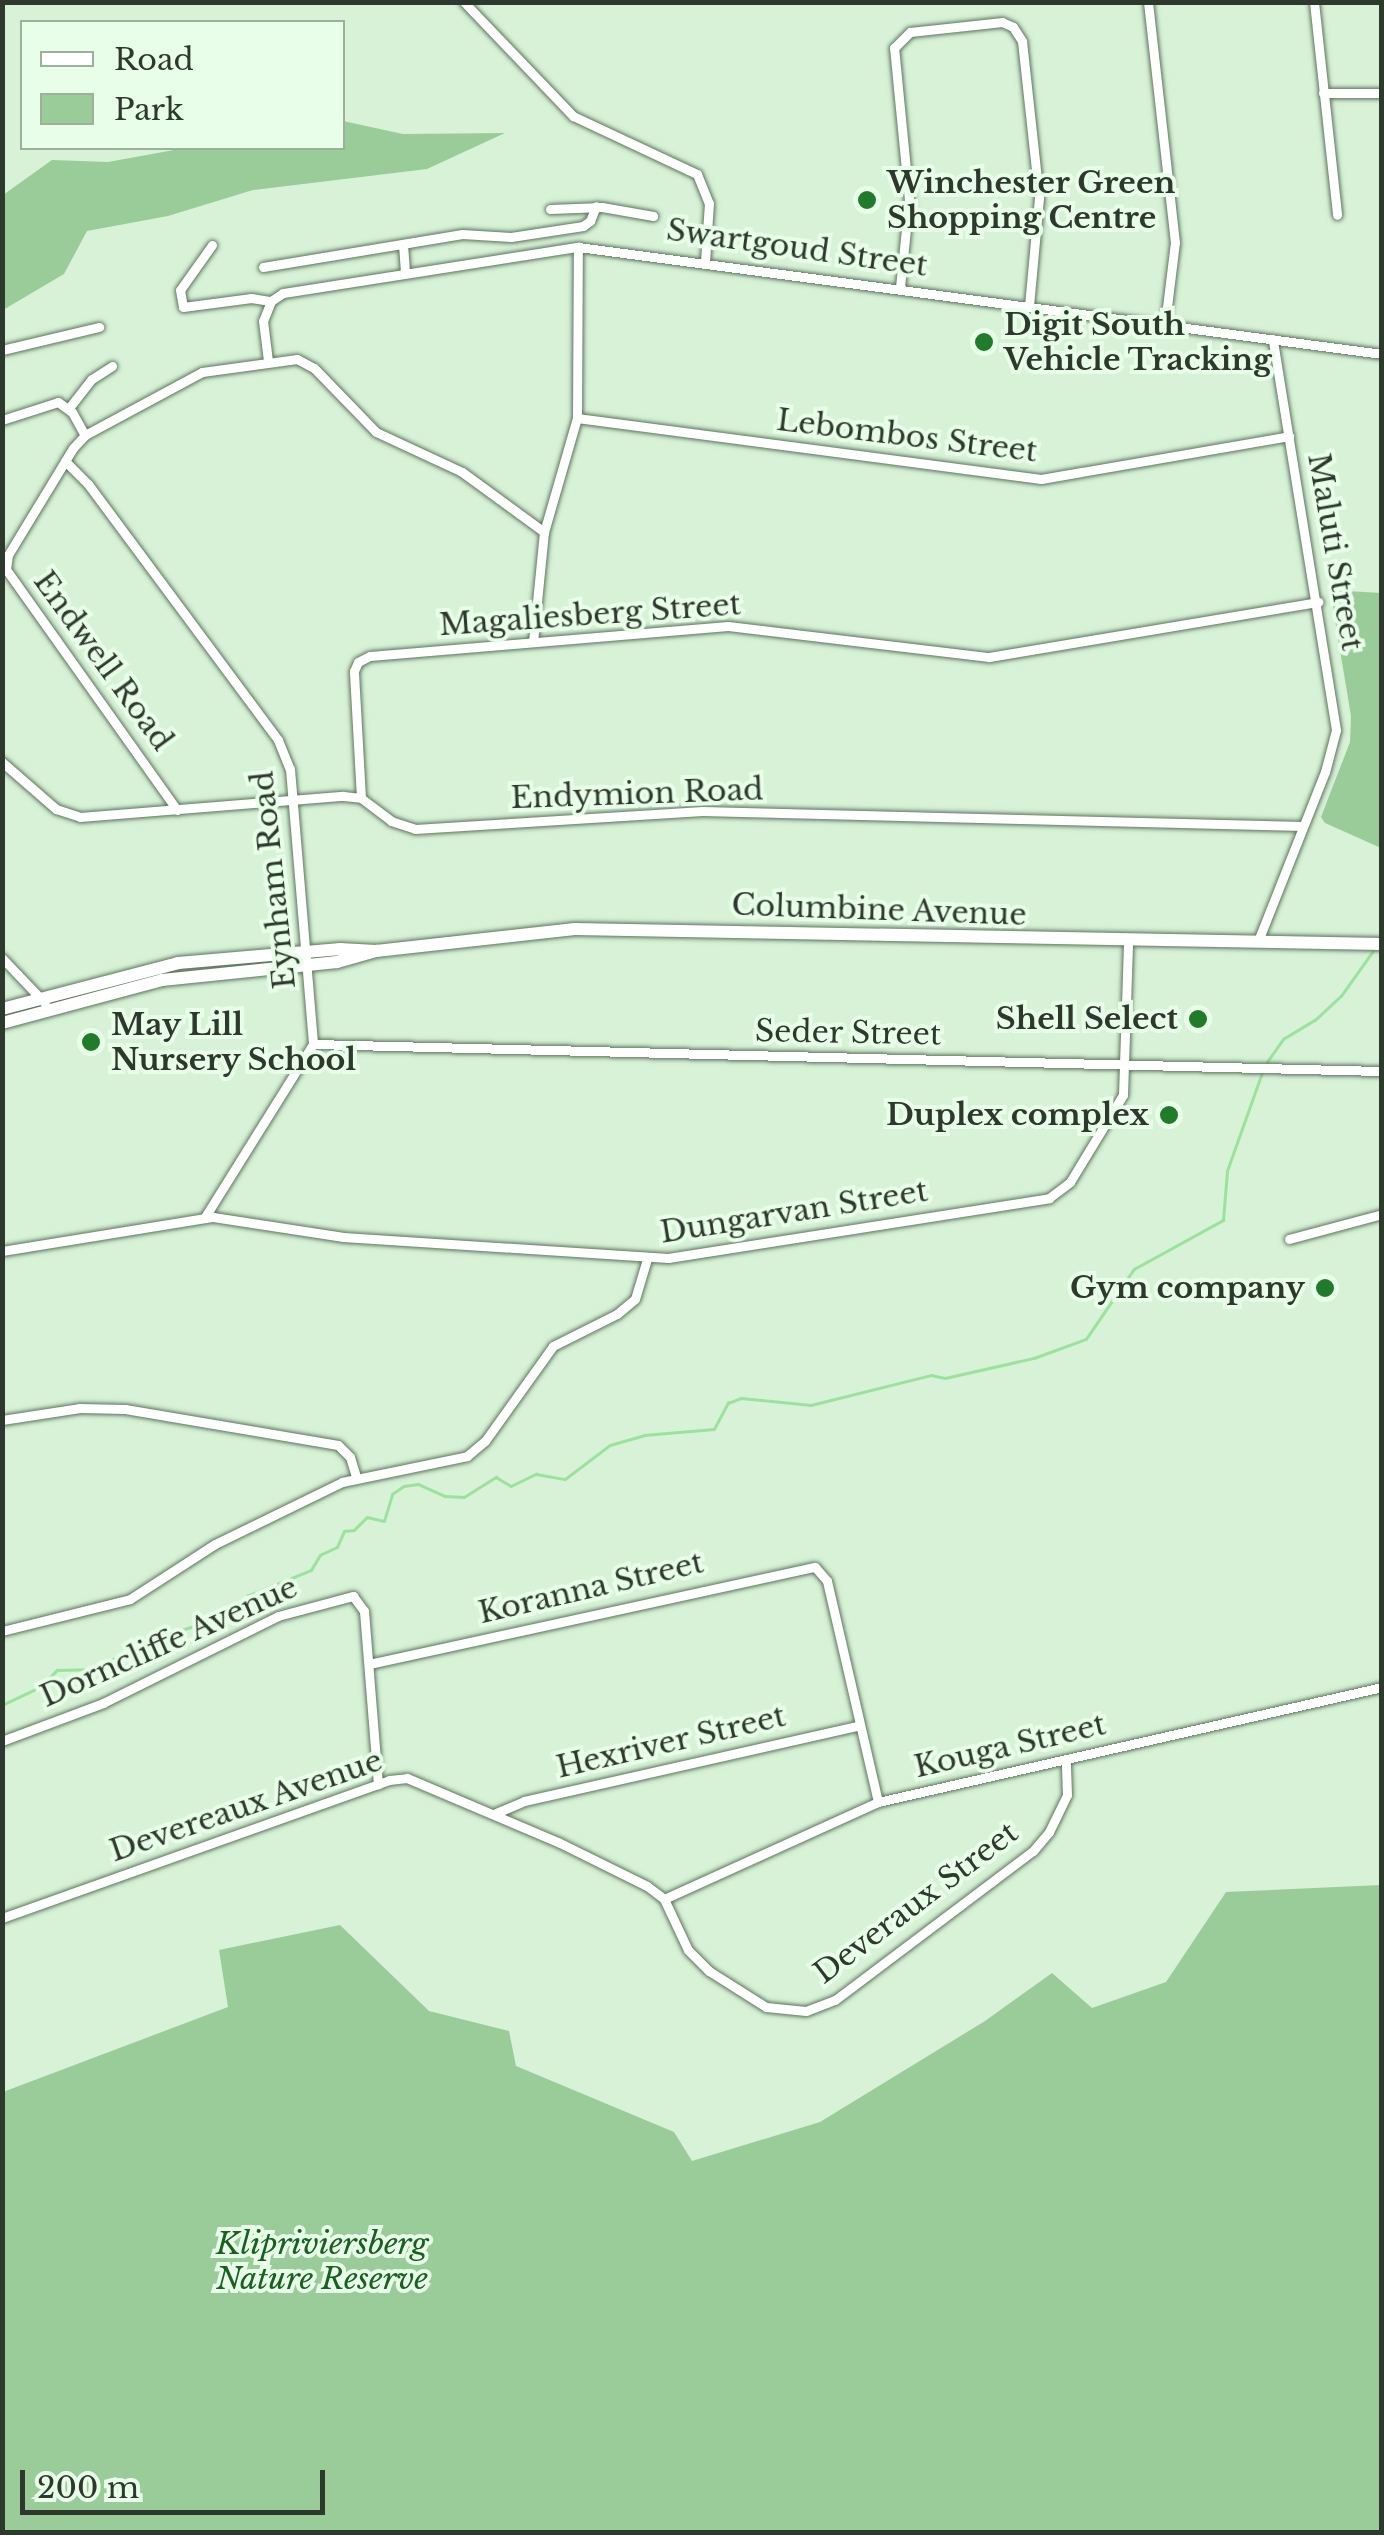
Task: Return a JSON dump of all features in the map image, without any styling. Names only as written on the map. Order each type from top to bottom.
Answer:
[{"type":"main road","name":"Columbine Avenue","points":[[2,1009],[41,996],[179,970],[607,928],[1382,944]]},
{"type":"main road","name":"Columbine Avenue","points":[[2,1023],[179,970]]},
{"type":"street","points":[[464,2],[573,116],[695,171],[709,203],[705,262]]},
{"type":"street","points":[[474,10],[482,2]]},
{"type":"street","points":[[1148,2],[1175,242],[1165,324]]},
{"type":"street","points":[[1314,2],[1337,216]]},
{"type":"street","points":[[900,287],[909,200],[894,48],[910,32],[1002,22],[1013,27],[1022,41],[1039,198],[1029,305]]},
{"type":"street","points":[[1323,93],[1382,93]]},
{"type":"street","points":[[550,209],[596,206],[653,216]]},
{"type":"street","points":[[263,267],[473,233],[511,237],[583,226],[596,206]]},
{"type":"street","points":[[402,244],[405,273]]},
{"type":"street","name":"Swartgoud Street","points":[[212,245],[180,290],[183,307],[251,298],[271,301],[289,290],[578,246],[1382,354]]},
{"type":"street","points":[[534,642],[544,532],[577,418],[578,246]]},
{"type":"street","points":[[268,361],[263,321],[271,301]]},
{"type":"street","points":[[2,350],[99,327]]},
{"type":"street","name":"Maluti Street","points":[[1258,941],[1336,730],[1273,338]]},
{"type":"street","name":"Endwell Road","points":[[177,810],[6,570],[8,555],[65,461],[86,436],[185,379],[268,361],[297,359],[309,364],[376,432],[462,472],[544,532]]},
{"type":"street","points":[[68,408],[92,379],[112,366]]},
{"type":"street","points":[[2,420],[54,402],[68,408],[86,436]]},
{"type":"street","name":"Lebombos Street","points":[[577,418],[1041,479],[1290,436]]},
{"type":"street","name":"Eynham Road","points":[[65,461],[88,484],[278,740],[288,760],[314,1044]]},
{"type":"street","name":"Magaliesberg Street","points":[[361,798],[358,662],[370,656],[728,626],[989,657],[1318,602]]},
{"type":"street","points":[[2,762],[56,808],[72,816],[294,798],[361,798]]},
{"type":"street","name":"Endymion Road","points":[[361,798],[398,825],[428,830],[702,811],[1303,826]]},
{"type":"street","name":"Dungarvan Street","points":[[2,1250],[205,1218],[343,1237],[648,1259],[1054,1196],[1070,1182],[1123,1096],[1128,940]]},
{"type":"street","points":[[2,958],[49,1009]]},
{"type":"street","points":[[205,1218],[314,1044]]},
{"type":"street","name":"Seder Street","points":[[314,1044],[1382,1072]]},
{"type":"street","points":[[1289,1239],[1382,1214]]},
{"type":"street","points":[[2,1631],[130,1599],[240,1530],[356,1477],[454,1461],[477,1449],[554,1346],[618,1314],[634,1300],[648,1259]]},
{"type":"street","points":[[2,1420],[94,1406],[158,1414],[338,1446],[350,1457],[356,1477]]},
{"type":"street","name":"Koranna Street","points":[[369,1664],[803,1566],[823,1572],[860,1725]]},
{"type":"street","name":"Dorncliffe Avenue","points":[[2,1741],[103,1702],[278,1616],[333,1598],[356,1597],[363,1607],[369,1664]]},
{"type":"street","points":[[369,1664],[378,1784]]},
{"type":"street","name":"Kouga Street","points":[[664,1899],[878,1802],[1382,1688]]},
{"type":"street","points":[[860,1725],[878,1802]]},
{"type":"street","name":"Hexriver Street","points":[[496,1814],[516,1803],[860,1725]]},
{"type":"street","name":"Deveraux Street","points":[[664,1899],[688,1950],[701,1965],[766,2008],[806,2011],[835,2000],[1033,1851],[1049,1832],[1067,1795],[1066,1759]]},
{"type":"street","name":"Devereaux Avenue","points":[[2,1918],[378,1784],[407,1778],[610,1867],[664,1899]]},
{"type":"green space","points":[[345,121],[403,134],[505,133],[427,169],[253,190],[168,216],[87,231],[64,274],[3,310],[3,195],[52,160],[108,162],[174,150],[345,150]]},
{"type":"green space","points":[[1330,590],[1381,593],[1381,848],[1325,823],[1321,817],[1350,742],[1351,716]]},
{"type":"green space","name":"Klipriviersberg Nature Reserve","points":[[1381,1885],[1381,2532],[3,2532],[3,2092],[228,2007],[219,1950],[340,1925],[429,2011],[509,2031],[516,2066],[674,2132],[692,2161],[820,2122],[985,2021],[1052,1973],[1092,2008],[1166,1982],[1226,1892]]},
{"type":"waterway","points":[[1267,1062],[1283,1039],[1315,1020],[1341,996],[1373,951]]},
{"type":"waterway","points":[[2,1705],[40,1687],[57,1670],[99,1669],[113,1659],[151,1659],[178,1631],[223,1617],[235,1619],[248,1604],[247,1596],[311,1570],[320,1555],[337,1547],[344,1531],[354,1530],[367,1517],[384,1521],[392,1494],[404,1486],[418,1484],[445,1496],[464,1497],[496,1477],[511,1486],[536,1474],[565,1479],[610,1445],[644,1435],[714,1429],[728,1403],[741,1398],[811,1405],[931,1375],[945,1378],[1034,1358],[1086,1339],[1134,1269],[1223,1220],[1227,1171],[1263,1070]]},
{"type":"place","name":"Winchester Green Shopping Centre","points":[[867,200]]},
{"type":"place","name":"Digit South Vehicle Tracking","points":[[984,342]]},
{"type":"place","name":"Shell Select","points":[[1198,1019]]},
{"type":"place","name":"May Lill Nursery School","points":[[91,1042]]},
{"type":"place","name":"Duplex complex","points":[[1169,1115]]},
{"type":"place","name":"Gym company","points":[[1325,1288]]}]
